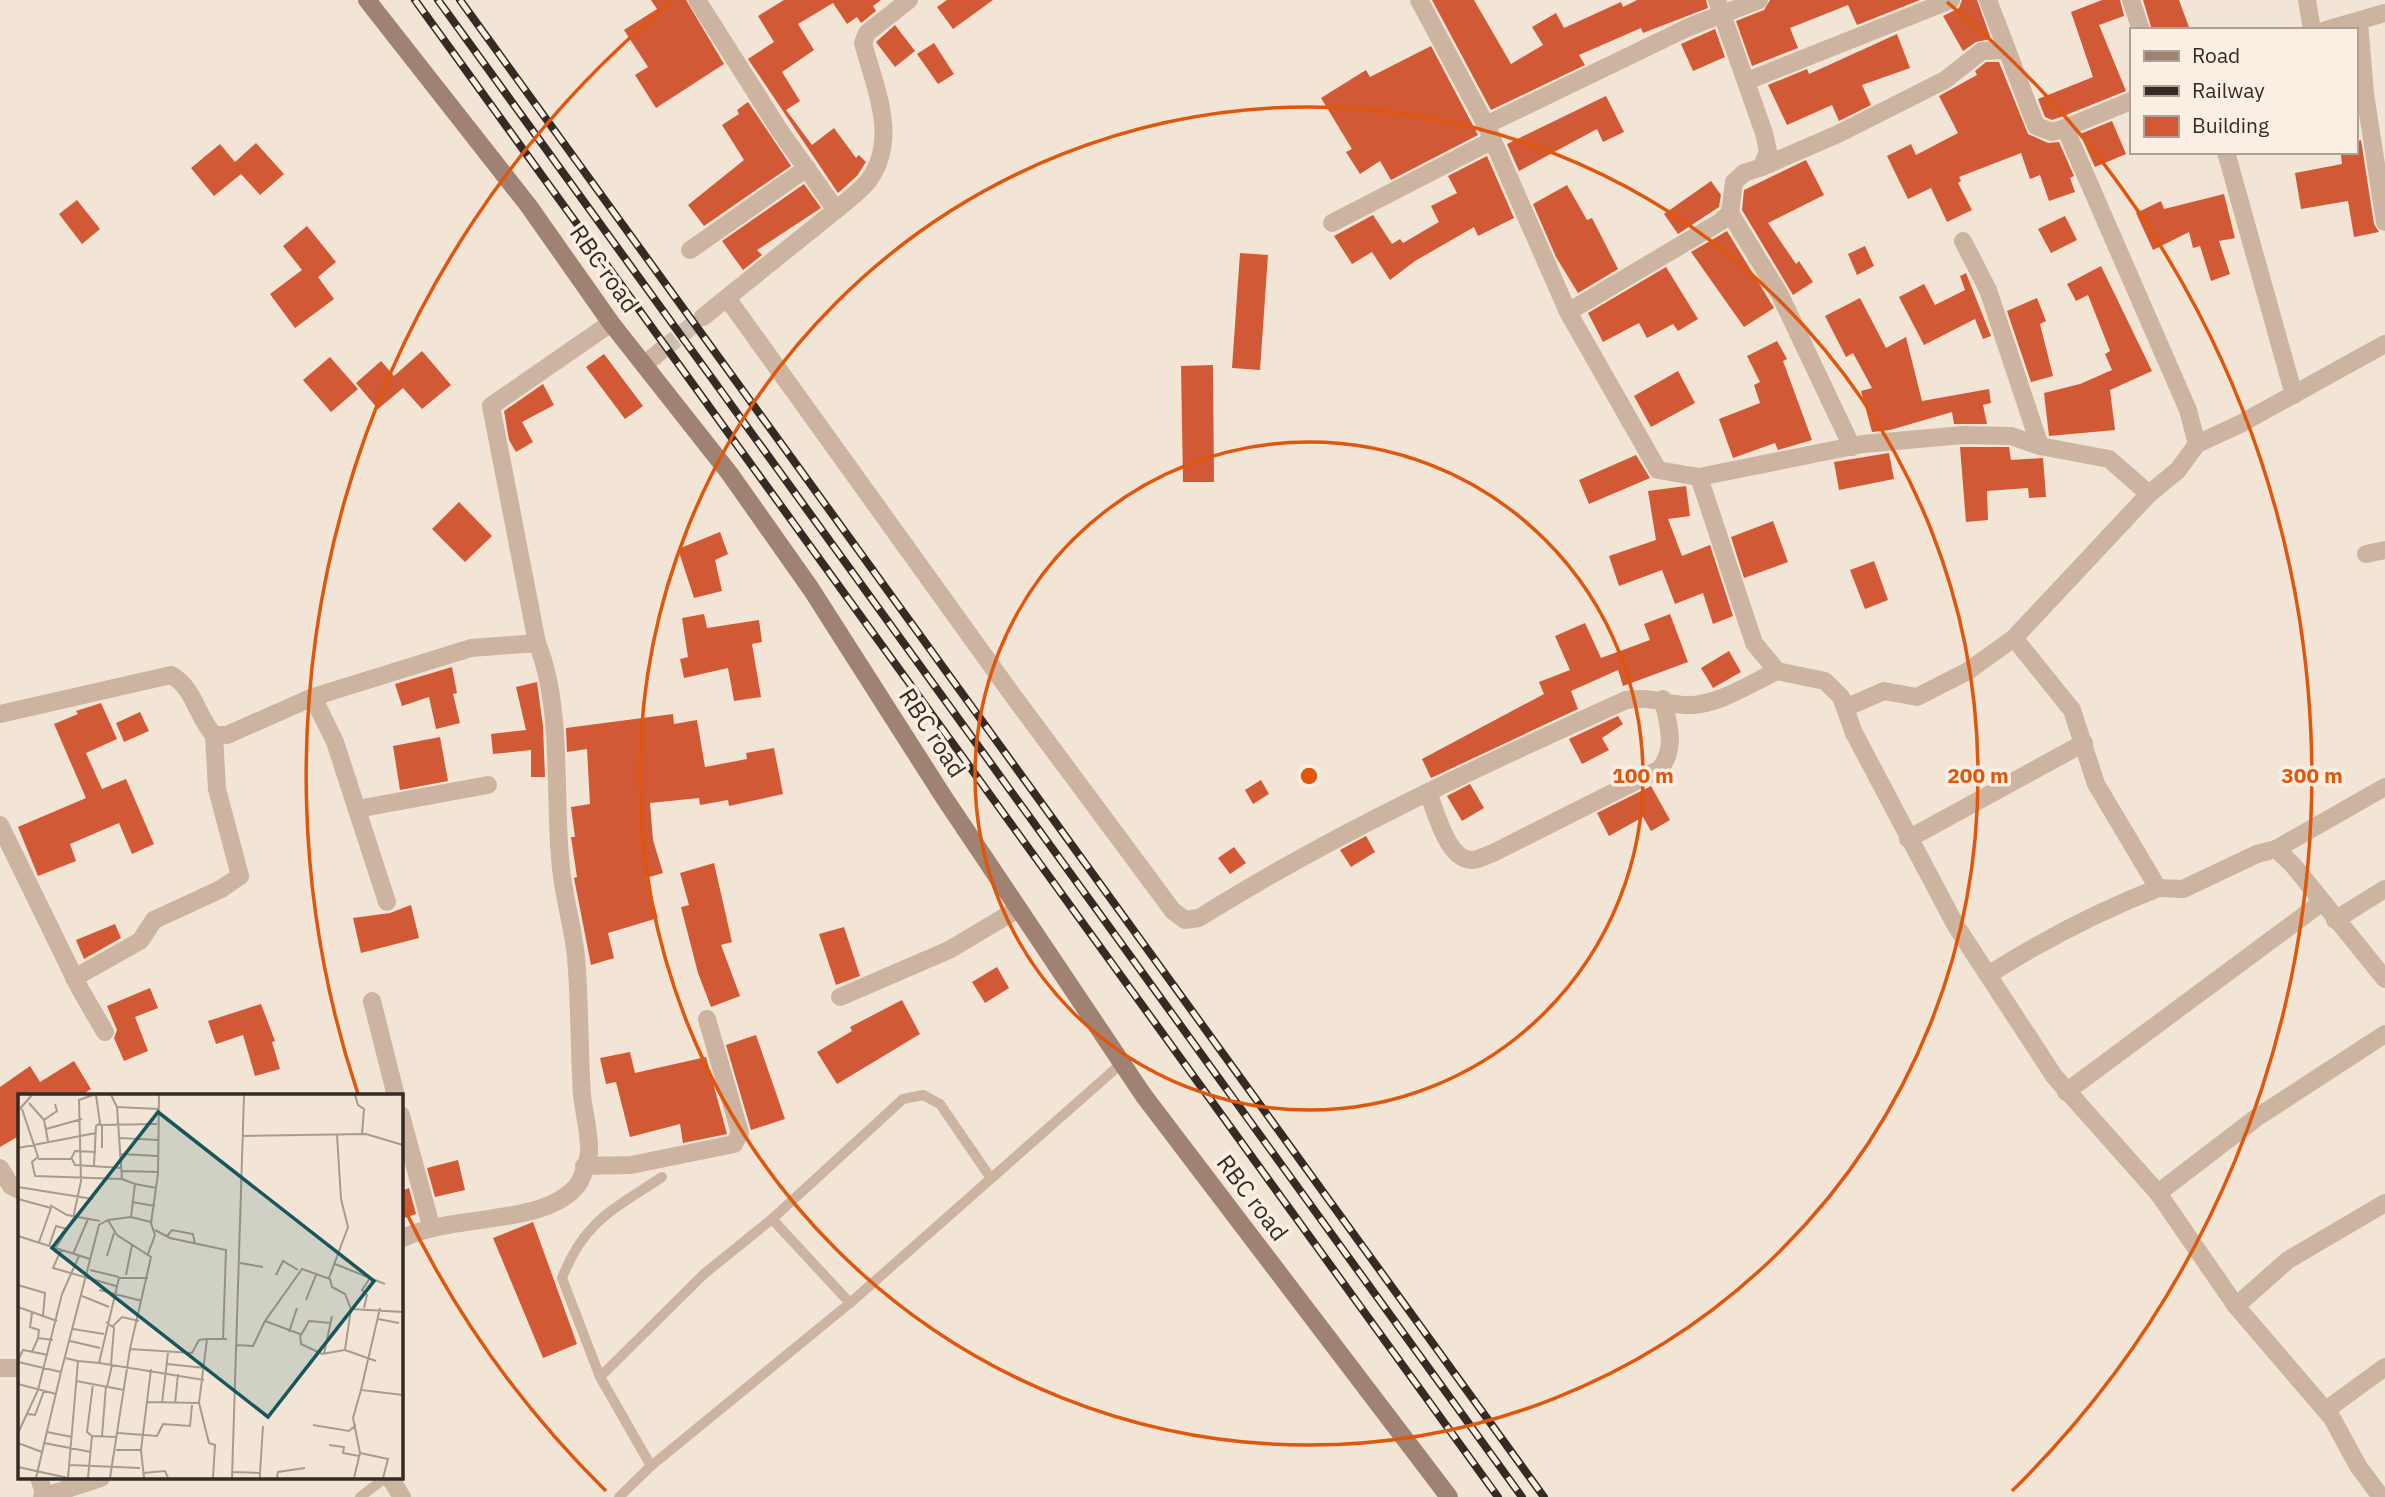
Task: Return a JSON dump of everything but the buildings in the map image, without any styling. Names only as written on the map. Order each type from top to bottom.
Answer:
[{"type":"street","name":"RBC road","points":[[367,0],[528,205],[611,323],[730,474],[811,589],[1018,909],[1122,1063],[1449,1497]]},
{"type":"street","points":[[697,0],[836,210]]},
{"type":"street","points":[[703,317],[868,182],[882,157],[886,131],[863,43],[867,33],[909,0]]},
{"type":"street","points":[[1419,0],[1489,132],[1568,312],[1658,470],[1699,477],[1852,447],[1963,435],[2011,436],[2040,446],[2109,460],[2148,494]]},
{"type":"street","points":[[1332,223],[1489,132],[1720,8],[1759,0]]},
{"type":"street","points":[[1747,80],[1951,0]]},
{"type":"street","points":[[1988,0],[2035,126],[2052,132],[2130,101]]},
{"type":"street","points":[[2131,0],[2140,28]]},
{"type":"street","points":[[2307,0],[2312,28]]},
{"type":"street","points":[[1720,8],[1747,80],[1768,151],[1762,166]]},
{"type":"street","points":[[2334,28],[2385,13]]},
{"type":"street","points":[[2359,22],[2365,94],[2385,214]]},
{"type":"street","points":[[1568,312],[1720,222],[1730,212],[1734,182],[1744,173],[1838,134],[1945,80],[1982,51],[2007,50]]},
{"type":"street","points":[[2065,128],[2188,410],[2197,444]]},
{"type":"street","points":[[2227,154],[2294,395]]},
{"type":"street","points":[[690,250],[807,169]]},
{"type":"street","points":[[1730,212],[1780,296],[1852,447]]},
{"type":"street","points":[[1963,241],[1988,290],[2040,446]]},
{"type":"street","points":[[727,298],[1014,697],[1173,911],[1185,920],[1199,918],[1300,859],[1427,793],[1626,700],[1663,699],[1686,705],[1702,702],[1720,698],[1777,671],[1825,681],[1841,697],[1854,733],[1956,926],[2066,1092],[2158,1193],[2236,1306],[2326,1410],[2381,1497]]},
{"type":"street","points":[[402,1239],[431,1226],[503,1217],[549,1206],[567,1195],[580,1181],[589,1153],[582,1096],[576,957],[561,867],[556,763],[545,662],[537,643],[491,406],[611,323]]},
{"type":"street","points":[[1845,708],[1884,691],[1917,697],[1968,671],[2014,638],[2148,494],[2178,470],[2197,444],[2294,395],[2385,344]]},
{"type":"street","points":[[644,365],[662,350]]},
{"type":"street","points":[[1699,477],[1754,643],[1777,671]]},
{"type":"street","points":[[2366,554],[2385,550]]},
{"type":"street","points":[[2014,638],[2072,710],[2096,784],[2158,888]]},
{"type":"street","points":[[214,735],[227,735],[313,697],[471,648],[537,643]]},
{"type":"street","points":[[0,714],[171,675],[181,680],[191,692],[205,725],[214,735],[217,789],[240,876],[221,889],[154,920],[140,941],[74,978]]},
{"type":"street","points":[[313,697],[335,742],[387,902]]},
{"type":"street","points":[[1427,793],[1451,846],[1461,858],[1474,860],[1493,853],[1660,769],[1668,758],[1671,745],[1663,699]]},
{"type":"street","points":[[1908,839],[2084,743]]},
{"type":"street","points":[[357,809],[488,785]]},
{"type":"street","points":[[1988,975],[2069,926],[2158,888],[2183,889],[2256,853],[2276,849],[2385,787]]},
{"type":"street","points":[[0,825],[74,978],[104,1032]]},
{"type":"street","points":[[2276,849],[2293,865],[2385,979]]},
{"type":"street","points":[[2335,920],[2385,889]]},
{"type":"street","points":[[2066,1092],[2321,903]]},
{"type":"street","points":[[840,997],[949,950],[1018,909]]},
{"type":"street","points":[[372,1001],[395,1094]]},
{"type":"street","points":[[584,1166],[631,1165],[734,1144],[740,1133],[707,1019]]},
{"type":"street","points":[[2158,1193],[2256,1118],[2385,1034]]},
{"type":"street","points":[[402,1119],[431,1226]]},
{"type":"street","points":[[0,1168],[15,1188],[0,1202]]},
{"type":"street","points":[[2236,1306],[2288,1260],[2385,1203]]},
{"type":"street","points":[[2326,1410],[2385,1367]]},
{"type":"street","points":[[0,1368],[18,1368]]},
{"type":"street","points":[[40,1480],[44,1497],[94,1480]]},
{"type":"street","points":[[391,1480],[402,1497]]},
{"type":"lane","points":[[619,1497],[651,1466],[850,1303],[1122,1063]]},
{"type":"lane","points":[[600,1377],[704,1273],[772,1219],[904,1099],[923,1095],[940,1104],[990,1177]]},
{"type":"lane","points":[[651,1466],[600,1377],[562,1278],[571,1255],[586,1231],[662,1177]]},
{"type":"lane","points":[[772,1219],[850,1303]]},
{"type":"lane","points":[[360,1497],[382,1480]]},
{"type":"tunnel","points":[[662,350],[703,317]]},
{"type":"railway","points":[[415,0],[1498,1497]]},
{"type":"railway","points":[[438,0],[1522,1497]]},
{"type":"railway","points":[[460,0],[1544,1497]]}]
